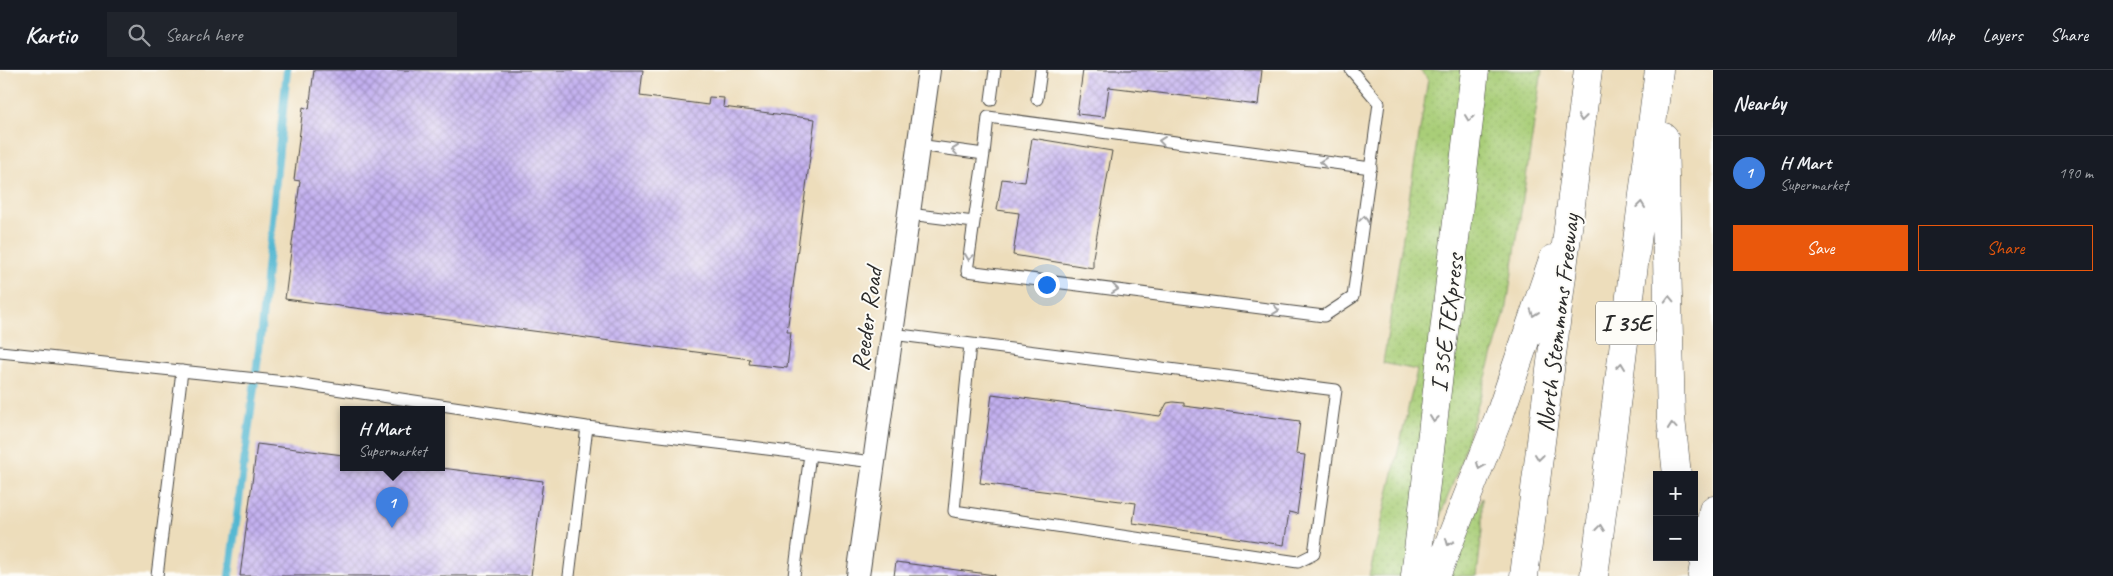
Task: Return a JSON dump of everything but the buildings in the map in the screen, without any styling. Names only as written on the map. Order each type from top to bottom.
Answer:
[{"type":"highway","name":"I 35E TEXpress","points":[[1415,576],[1475,70]]},
{"type":"highway","name":"North Stemmons Freeway","points":[[1524,576],[1588,70]]},
{"type":"highway","points":[[1660,70],[1671,418],[1677,471]]},
{"type":"highway","name":"I 35E","points":[[1594,576],[1660,70]]},
{"type":"highway","points":[[1436,576],[1500,414],[1572,200]]},
{"type":"highway","points":[[1702,576],[1713,510]]},
{"type":"highway","points":[[1689,561],[1691,576]]},
{"type":"street","name":"Reeder Road","points":[[858,576],[929,70]]},
{"type":"lane","points":[[991,100],[995,70]]},
{"type":"lane","points":[[1037,99],[1041,70]]},
{"type":"lane","points":[[1351,70],[1379,103],[1371,168],[1353,297],[1324,316],[967,271],[988,117],[1371,168]]},
{"type":"lane","points":[[918,146],[984,154]]},
{"type":"lane","points":[[909,214],[974,222]]},
{"type":"lane","points":[[892,334],[1336,390],[1314,554],[1298,562],[954,511],[970,344]]},
{"type":"lane","points":[[0,352],[219,374],[443,406]]},
{"type":"lane","points":[[157,576],[182,371]]},
{"type":"lane","points":[[445,406],[587,427],[873,462]]},
{"type":"lane","points":[[569,576],[587,427]]},
{"type":"lane","points":[[794,576],[810,454]]},
{"type":"green space","points":[[1419,70],[1542,70],[1507,306],[1460,465],[1417,576],[1369,576],[1417,370],[1383,363],[1428,79]]},
{"type":"green space","points":[[1482,498],[1482,531],[1477,576],[1445,576]]},
{"type":"waterway","points":[[229,576],[259,350],[287,70]]},
{"type":"place","name":"H Mart","points":[[392,528]]}]
